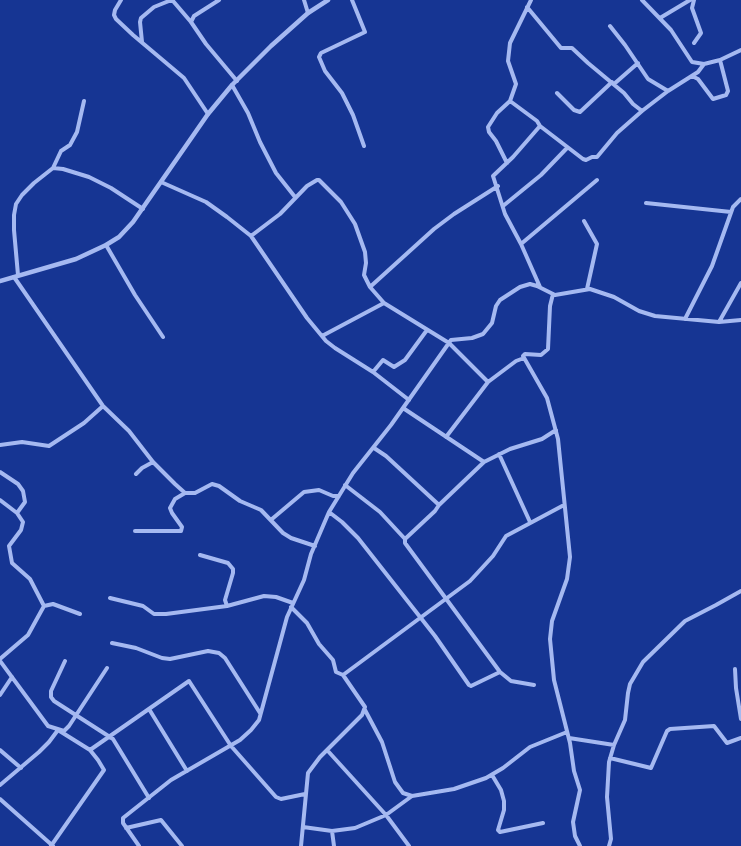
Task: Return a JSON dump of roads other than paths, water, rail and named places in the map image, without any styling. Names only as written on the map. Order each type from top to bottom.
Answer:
[{"type":"street","points":[[122,0],[116,8],[115,17],[184,78],[208,114]]},
{"type":"street","points":[[192,22],[194,16],[219,0]]},
{"type":"street","points":[[304,0],[308,13]]},
{"type":"street","points":[[0,281],[76,259],[106,245],[126,230],[143,209],[208,114],[232,85],[308,13],[328,0]]},
{"type":"street","points":[[352,0],[365,32],[321,53],[319,57],[324,71],[342,93],[353,115],[364,146]]},
{"type":"street","points":[[507,163],[488,127],[497,113],[510,101],[516,89],[516,82],[509,64],[509,48],[511,40],[531,0]]},
{"type":"street","points":[[642,0],[671,30],[692,62],[704,64],[720,60],[741,50]]},
{"type":"street","points":[[660,18],[690,0]]},
{"type":"street","points":[[694,0],[692,8],[701,33],[694,43]]},
{"type":"street","points":[[142,42],[140,20],[149,10],[158,5],[173,1],[192,22],[200,35],[237,81]]},
{"type":"street","points":[[527,7],[561,48],[571,47],[642,111]]},
{"type":"street","points":[[610,26],[648,79],[668,91]]},
{"type":"street","points":[[692,76],[698,79],[713,99],[726,95],[728,91],[720,60]]},
{"type":"street","points":[[557,93],[574,110],[580,112],[638,63]]},
{"type":"street","points":[[510,101],[537,121],[540,126],[567,148],[584,159],[597,157],[617,133],[642,111],[699,71],[704,64]]},
{"type":"street","points":[[232,85],[248,113],[276,173],[295,197]]},
{"type":"street","points":[[84,101],[77,132],[70,145],[61,151],[53,168],[34,183],[16,204],[14,215],[16,276],[103,406],[129,430],[153,462],[185,493]]},
{"type":"street","points":[[540,126],[494,175],[503,206],[540,287]]},
{"type":"street","points":[[503,206],[541,176],[567,148]]},
{"type":"street","points":[[53,168],[89,177],[111,188],[143,209]]},
{"type":"street","points":[[251,236],[280,214],[295,197],[317,180],[325,184],[336,196],[355,224],[366,258],[364,275],[370,287],[384,303],[449,343],[488,382]]},
{"type":"street","points":[[521,244],[597,180]]},
{"type":"street","points":[[161,182],[206,202],[251,236],[307,318],[322,336],[335,348],[373,372],[409,400]]},
{"type":"street","points":[[370,287],[434,229],[498,186]]},
{"type":"street","points":[[685,319],[712,266],[731,212],[741,199]]},
{"type":"street","points":[[646,203],[731,212]]},
{"type":"street","points":[[584,221],[597,244],[587,289]]},
{"type":"street","points":[[106,245],[135,295],[163,337]]},
{"type":"street","points":[[719,322],[741,283]]},
{"type":"street","points":[[139,846],[126,828],[123,818],[171,780],[231,746],[252,730],[259,720],[284,627],[329,512],[345,485],[453,339],[472,338],[483,334],[492,323],[498,302],[514,290],[530,284],[553,294],[587,289],[614,297],[649,315],[672,319],[719,322],[741,320]]},
{"type":"street","points":[[446,437],[488,382],[516,361],[524,358],[524,354],[541,356],[548,349],[553,294]]},
{"type":"street","points":[[322,336],[384,303]]},
{"type":"street","points":[[373,372],[383,360],[394,366],[405,360],[427,330]]},
{"type":"street","points":[[524,358],[545,393],[556,430],[570,557],[567,579],[552,621],[550,638],[554,680],[580,790],[573,822],[575,836],[580,846]]},
{"type":"street","points":[[0,445],[22,442],[49,446],[84,423],[103,406]]},
{"type":"street","points":[[403,408],[484,462]]},
{"type":"street","points":[[405,539],[435,512],[439,505],[484,462],[499,454],[542,439],[556,430]]},
{"type":"street","points":[[374,448],[386,456],[439,505]]},
{"type":"street","points":[[499,454],[530,522]]},
{"type":"street","points":[[136,474],[153,462]]},
{"type":"street","points":[[0,472],[18,484],[23,491],[25,502],[16,513]]},
{"type":"street","points":[[135,531],[181,531],[182,526],[170,508],[175,499],[185,493],[195,493],[207,486],[215,485],[240,501],[261,510],[272,519],[283,533],[291,538],[315,546]]},
{"type":"street","points":[[345,485],[380,512],[405,539],[405,543],[500,672],[511,681],[534,685]]},
{"type":"street","points":[[272,519],[304,492],[319,490],[332,496],[338,496]]},
{"type":"street","points":[[0,500],[22,519],[23,524],[8,547],[12,563],[30,580],[44,606]]},
{"type":"street","points":[[343,675],[447,600],[470,581],[493,556],[506,536],[564,504]]},
{"type":"street","points":[[329,512],[358,538],[422,618],[469,685],[471,686],[500,672]]},
{"type":"street","points":[[200,555],[228,563],[233,569],[225,600],[227,606]]},
{"type":"street","points":[[609,846],[611,839],[606,797],[610,758],[624,720],[630,684],[643,662],[685,621],[741,591]]},
{"type":"street","points":[[110,598],[143,606],[154,614],[227,606],[264,596],[276,597],[292,605],[307,623],[319,644],[332,660],[336,672],[343,675],[364,704],[365,710],[382,742],[395,782],[403,793],[412,796]]},
{"type":"street","points":[[0,799],[52,846],[104,770],[90,750],[48,726],[0,660],[28,635],[44,606],[53,604],[80,614]]},
{"type":"street","points":[[112,643],[136,648],[162,658],[208,651],[219,653],[225,658],[260,713]]},
{"type":"street","points":[[64,661],[51,691],[51,697],[54,701],[109,736],[116,743],[149,798]]},
{"type":"street","points":[[58,730],[66,730],[107,668]]},
{"type":"street","points":[[735,668],[741,719]]},
{"type":"street","points":[[0,695],[12,678]]},
{"type":"street","points":[[90,750],[189,681],[231,746],[276,797],[282,799],[305,794]]},
{"type":"street","points":[[149,709],[187,771]]},
{"type":"street","points":[[301,846],[308,773],[313,764],[365,710]]},
{"type":"street","points":[[610,758],[651,768],[667,731],[670,729],[714,726],[727,742],[741,738]]},
{"type":"street","points":[[0,786],[49,742],[58,730]]},
{"type":"street","points":[[303,827],[332,830],[354,828],[386,815],[412,796],[454,789],[492,775],[530,747],[567,732]]},
{"type":"street","points":[[569,738],[614,745]]},
{"type":"street","points":[[0,750],[21,768]]},
{"type":"street","points":[[327,750],[386,815],[409,846]]},
{"type":"street","points":[[492,775],[501,790],[504,801],[504,810],[498,830],[500,832],[542,823]]},
{"type":"street","points":[[126,828],[161,820],[182,846]]},
{"type":"street","points":[[332,830],[334,846]]}]
